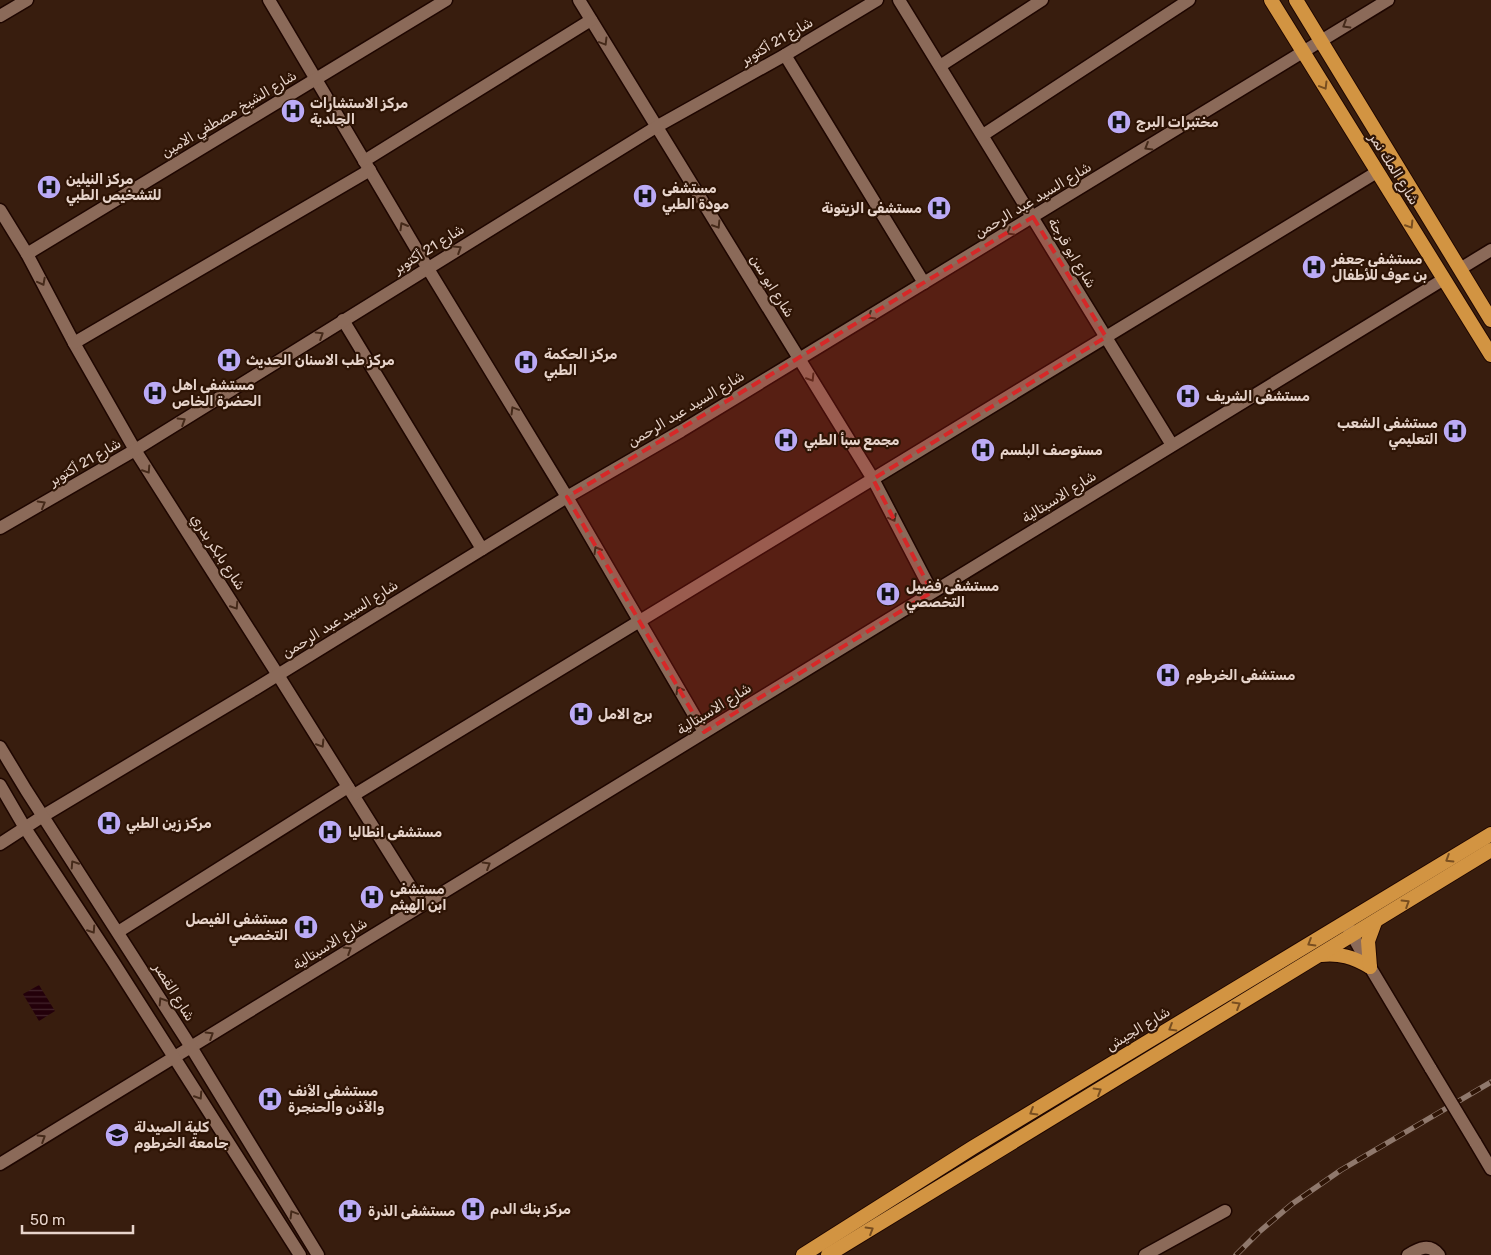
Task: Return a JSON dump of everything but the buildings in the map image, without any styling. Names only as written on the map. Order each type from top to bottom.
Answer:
[{"type":"highway","name":"شارع المك نمر","points":[[1271,0],[1491,355]]},
{"type":"highway","name":"شارع المك نمر","points":[[1296,0],[1491,320]]},
{"type":"highway","name":"شارع الجيش","points":[[803,1255],[1491,834]]},
{"type":"highway","points":[[828,1255],[1491,850]]},
{"type":"highway","points":[[1370,967],[1368,941],[1375,922]]},
{"type":"highway","points":[[1318,956],[1344,955],[1355,958],[1370,967]]},
{"type":"highway","points":[[907,1190],[916,1202]]},
{"type":"street","points":[[0,16],[27,0]]},
{"type":"street","points":[[269,0],[427,268],[567,497],[704,732]]},
{"type":"street","name":"شارع الشيخ مصطفي الامين","points":[[27,254],[446,0]]},
{"type":"street","name":"شارع ابو سن","points":[[580,0],[873,479],[932,592]]},
{"type":"street","name":"شارع 21 أكتوبر","points":[[0,528],[135,450],[656,126],[785,55],[877,0]]},
{"type":"street","name":"شارع ابو قرجة","points":[[900,0],[1172,445]]},
{"type":"street","points":[[940,66],[1042,0]]},
{"type":"street","points":[[983,135],[1189,0]]},
{"type":"street","name":"شارع السيد عبد الرحمن","points":[[0,844],[567,497],[799,359],[1388,0]]},
{"type":"street","points":[[74,343],[367,165],[591,20]]},
{"type":"street","points":[[785,55],[924,283]]},
{"type":"street","points":[[118,932],[638,621],[1377,172]]},
{"type":"street","name":"شارع بابكر بدري","points":[[0,210],[27,254],[74,343],[135,450],[422,905]]},
{"type":"street","points":[[1460,269],[1491,250]]},
{"type":"street","name":"شارع الاسبتالية","points":[[0,1164],[1444,279]]},
{"type":"street","points":[[343,320],[482,549]]},
{"type":"street","name":"شارع القصر","points":[[0,747],[191,1047],[318,1255]]},
{"type":"street","points":[[0,785],[25,828],[300,1255]]},
{"type":"street","points":[[1345,922],[1491,1168]]},
{"type":"street","points":[[1145,1255],[1225,1211]]},
{"type":"street","points":[[1408,1255],[1423,1247],[1430,1248],[1439,1255]]},
{"type":"highlighted area","points":[[1033,217],[1106,337],[873,479],[932,592],[704,732],[567,497]]},
{"type":"shaded area","points":[[39,985],[55,1011],[39,1021],[23,994]]},
{"type":"railway","points":[[1236,1255],[1259,1232],[1292,1204],[1341,1170],[1491,1082]]},
{"type":"place","name":"مركز الاستشارات الجلدية","points":[[293,111]]},
{"type":"place","name":"مختبرات البرج","points":[[1119,122]]},
{"type":"place","name":"مركز النيلين للتشخيص الطبي","points":[[49,187]]},
{"type":"place","name":"مستشفى مودة الطبي","points":[[645,196]]},
{"type":"place","name":"مستشفى الزيتونة","points":[[939,208]]},
{"type":"place","name":"مستشفى جعفر بن عوف للأطفال","points":[[1314,267]]},
{"type":"place","name":"مركز طب الاسنان الحديث","points":[[229,360]]},
{"type":"place","name":"مركز الحكمة الطبي","points":[[526,362]]},
{"type":"place","name":"مستشفى اهل الحضرة الخاص","points":[[155,393]]},
{"type":"place","name":"مستشفى الشريف","points":[[1188,396]]},
{"type":"place","name":"مستشفى الشعب التعليمي","points":[[1455,431]]},
{"type":"place","name":"مجمع سبأ الطبي","points":[[786,440]]},
{"type":"place","name":"مستوصف البلسم","points":[[983,450]]},
{"type":"place","name":"مستشفى فضيل التخصصي","points":[[888,594]]},
{"type":"place","name":"مستشفى الخرطوم","points":[[1168,675]]},
{"type":"place","name":"برج الامل","points":[[581,714]]},
{"type":"place","name":"مركز زين الطبي","points":[[109,823]]},
{"type":"place","name":"مستشفى انطاليا","points":[[330,832]]},
{"type":"place","name":"مستشفى ابن الهيثم","points":[[372,897]]},
{"type":"place","name":"مستشفى الفيصل التخصصي","points":[[306,927]]},
{"type":"place","name":"مستشفى الأنف والأذن والحنجرة","points":[[270,1099]]},
{"type":"place","name":"كلية الصيدلة جامعة الخرطوم","points":[[117,1135]]},
{"type":"place","name":"مركز بنك الدم","points":[[473,1209]]},
{"type":"place","name":"مستشفى الذرة","points":[[350,1211]]}]
